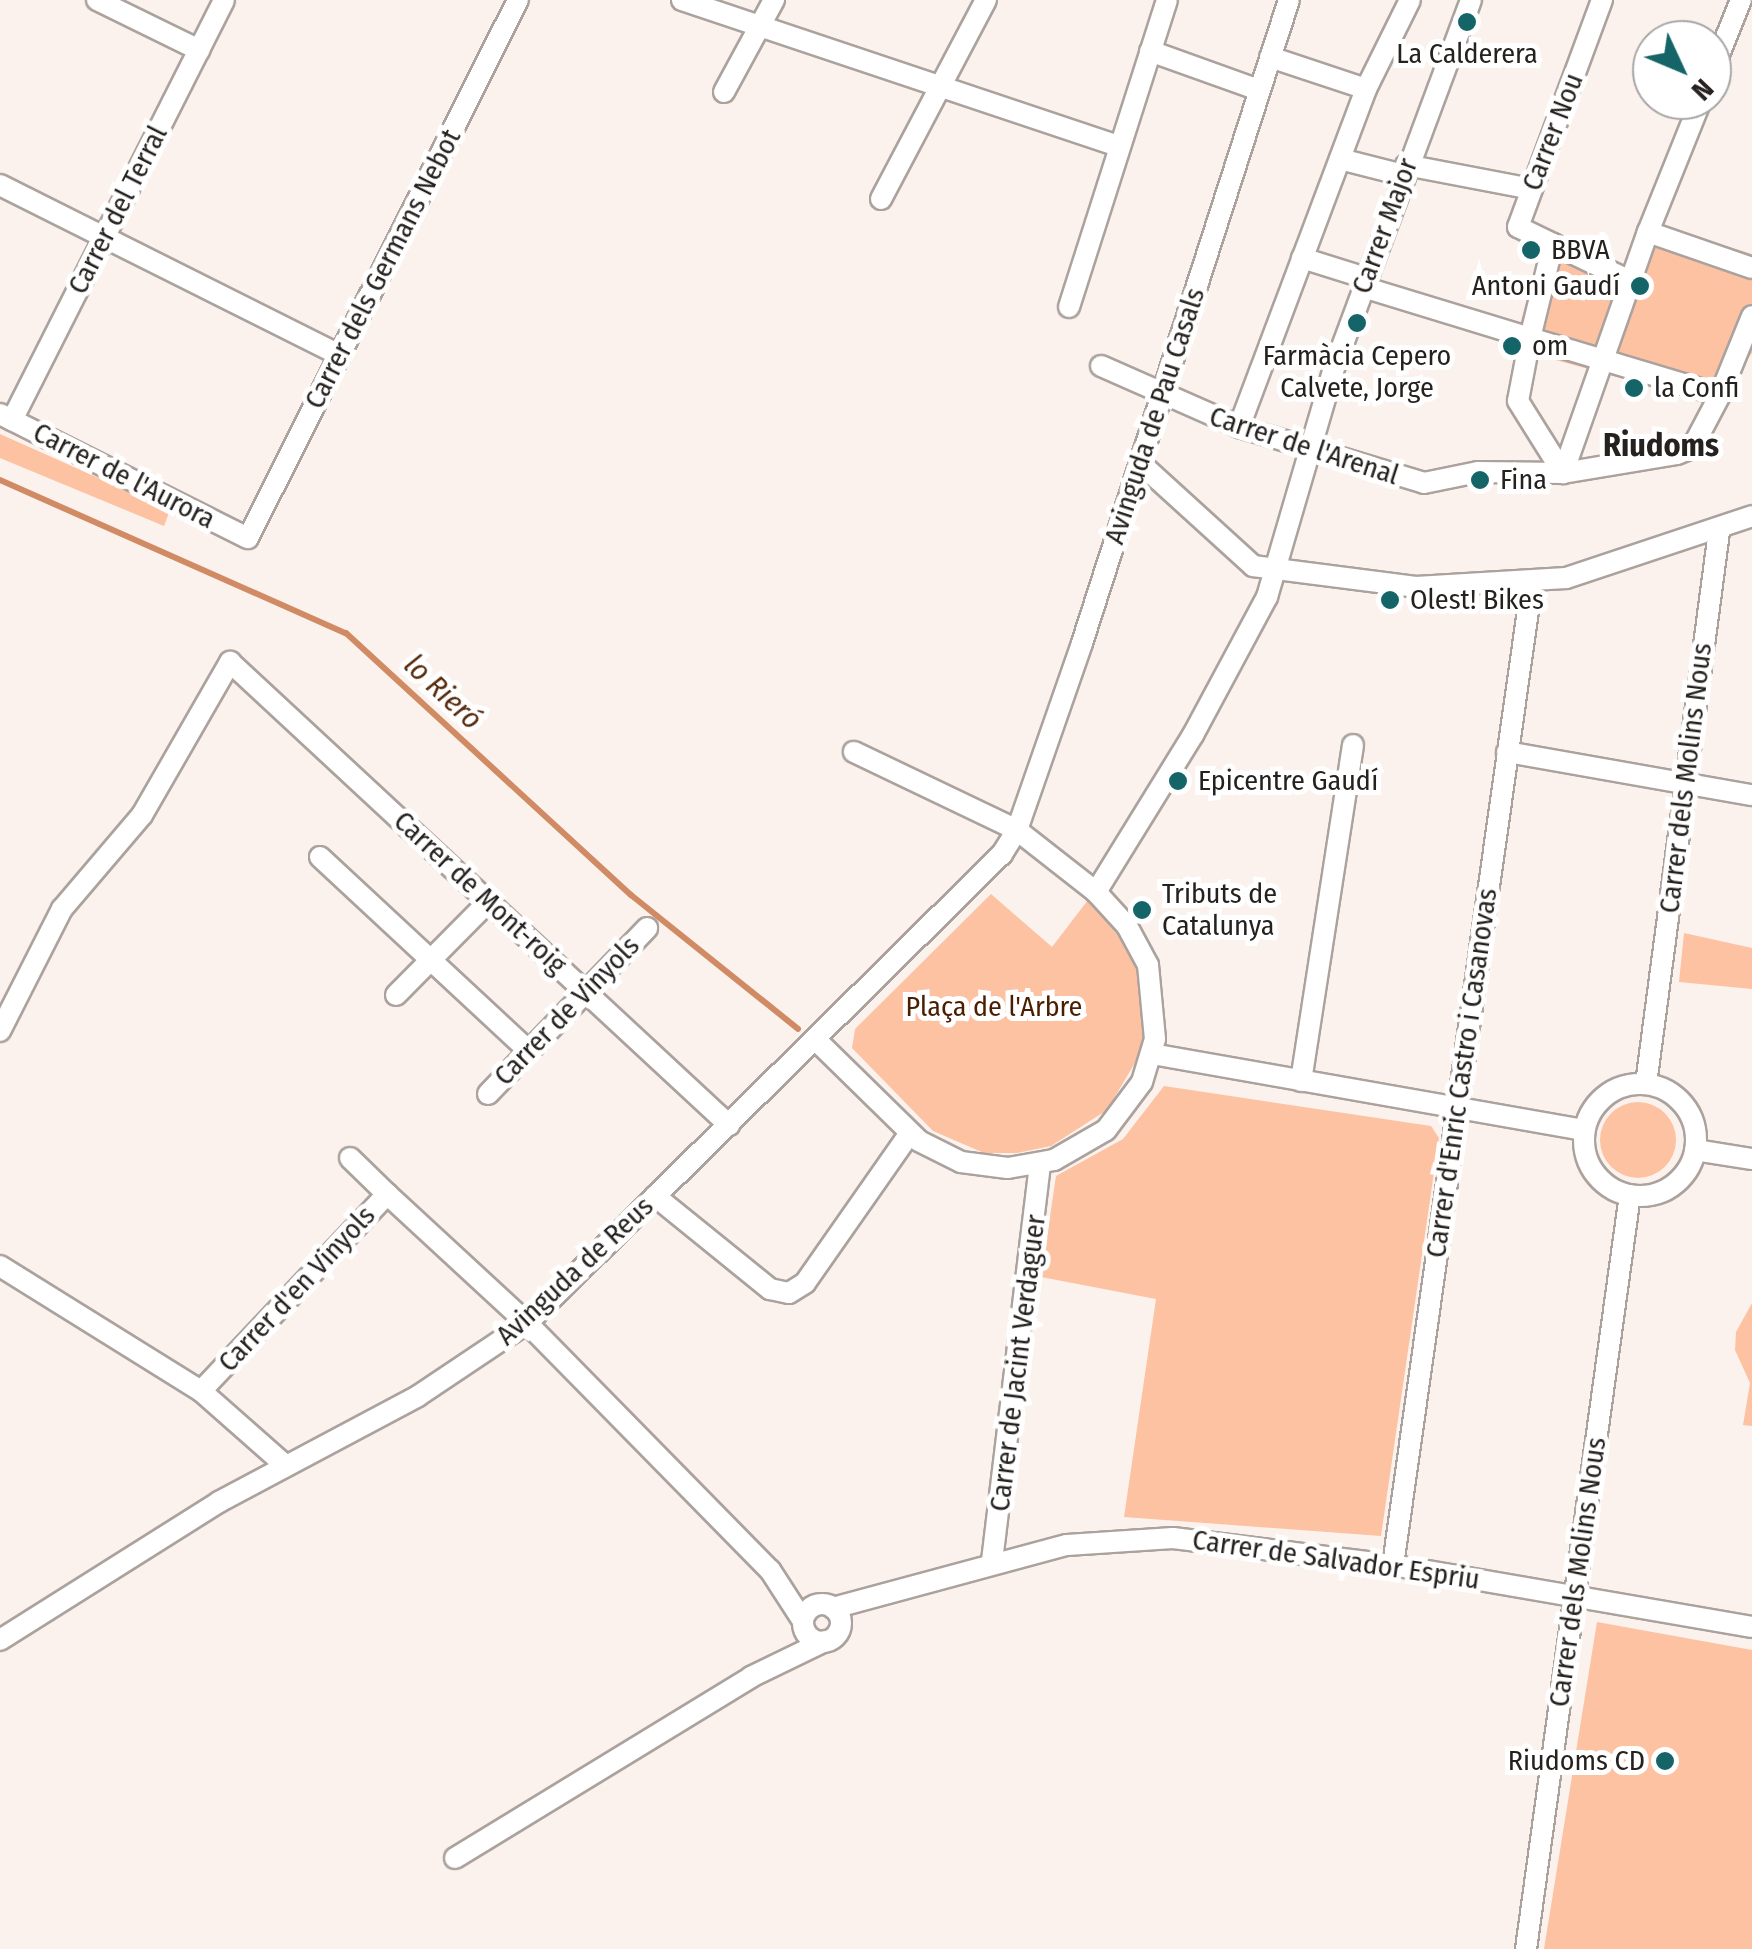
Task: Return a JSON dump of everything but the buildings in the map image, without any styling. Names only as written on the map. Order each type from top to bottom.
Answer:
[{"type":"street","points":[[98,0],[199,50]]},
{"type":"street","name":"Carrer del Terral","points":[[6,417],[105,238],[224,0]]},
{"type":"street","name":"Carrer dels Germans Nebot","points":[[248,538],[518,0]]},
{"type":"street","points":[[682,0],[1118,146]]},
{"type":"street","points":[[724,92],[774,0]]},
{"type":"street","points":[[881,199],[986,0]]},
{"type":"street","points":[[1069,307],[1167,0]]},
{"type":"street","name":"Avinguda de Pau Casals","points":[[1017,830],[1290,0]]},
{"type":"street","points":[[1238,427],[1366,90],[1410,0]]},
{"type":"street","name":"Carrer Major","points":[[1096,892],[1193,735],[1275,572],[1313,453],[1308,448],[1364,282],[1470,0]]},
{"type":"street","name":"Carrer Nou","points":[[1553,244],[1518,227],[1602,0]]},
{"type":"street","points":[[1150,50],[1260,90]]},
{"type":"street","points":[[1270,57],[1366,90]]},
{"type":"street","points":[[1563,473],[1648,232],[1693,120]]},
{"type":"street","points":[[1340,160],[1532,188]]},
{"type":"street","points":[[0,185],[340,355]]},
{"type":"street","points":[[1648,232],[1752,268]]},
{"type":"street","points":[[1563,473],[1518,401],[1553,244],[1630,281]]},
{"type":"street","points":[[1302,258],[1530,338],[1720,395],[1751,319]]},
{"type":"street","name":"Carrer de l'Arenal","points":[[1101,366],[1161,396],[1238,427],[1424,484],[1478,472],[1563,473],[1692,448],[1720,395]]},
{"type":"street","name":"Carrer de l'Aurora","points":[[6,417],[248,538]]},
{"type":"street","points":[[1140,463],[1243,562],[1275,572],[1434,588],[1581,575],[1719,532],[1752,516]]},
{"type":"street","name":"Carrer dels Molins Nous","points":[[1646,1084],[1719,532]]},
{"type":"street","name":"Carrer d'Enric Castro i Casanovas","points":[[1393,1565],[1532,582]]},
{"type":"street","name":"Carrer de Mont-roig","points":[[0,1031],[62,908],[142,815],[230,662],[728,1125]]},
{"type":"street","points":[[1300,1081],[1353,745]]},
{"type":"street","points":[[816,1040],[910,1133],[977,1166],[1040,1164],[1106,1130],[1135,1096],[1152,1054],[1157,1009],[1148,965],[1127,926],[1096,892],[1017,830],[854,752]]},
{"type":"street","points":[[1507,752],[1752,795]]},
{"type":"street","name":"Avinguda de Reus","points":[[0,1640],[286,1466],[418,1396],[527,1323],[956,904],[1017,830]]},
{"type":"street","points":[[320,857],[529,1050]]},
{"type":"street","points":[[396,995],[489,902]]},
{"type":"street","name":"Carrer de Vinyols","points":[[488,1094],[646,928]]},
{"type":"street","points":[[1152,1054],[1584,1130]]},
{"type":"street","points":[[1646,1084],[1671,1093],[1688,1112],[1695,1150],[1685,1173],[1666,1189],[1630,1195],[1594,1172],[1584,1130],[1606,1095],[1646,1084]]},
{"type":"street","points":[[655,1196],[770,1290],[788,1293],[805,1282],[910,1133]]},
{"type":"street","points":[[1695,1150],[1752,1159]]},
{"type":"street","points":[[350,1158],[387,1194]]},
{"type":"street","name":"Carrer de Jacint Verdaguer","points":[[992,1560],[1040,1164]]},
{"type":"street","name":"Carrer d'en Vinyols","points":[[201,1391],[387,1194],[527,1323],[770,1570]]},
{"type":"street","name":"Carrer dels Molins Nous","points":[[1526,1949],[1630,1195]]},
{"type":"street","points":[[0,1266],[201,1391],[286,1466]]},
{"type":"street","name":"Carrer de Salvador Espriu","points":[[751,1677],[826,1606],[923,1585],[992,1560],[1067,1545],[1173,1538],[1393,1565],[1752,1627]]},
{"type":"street","points":[[770,1570],[826,1606],[832,1637]]},
{"type":"street","points":[[770,1570],[804,1625],[832,1637]]},
{"type":"street","name":"Carrer de Salvador Espriu","points":[[456,1858],[751,1677],[923,1585]]},
{"type":"green space","points":[[1657,225],[1752,254],[1752,353],[1716,404],[1530,353],[1515,341],[1546,237],[1620,266],[1644,248]]},
{"type":"green space","points":[[0,434],[170,510],[164,526],[0,458]]},
{"type":"green space","name":"Plaça de l'Arbre","points":[[991,894],[1052,947],[1088,900],[1126,945],[1145,992],[1142,1051],[1107,1110],[1051,1146],[1017,1153],[984,1153],[933,1131],[852,1048],[855,1029]]},
{"type":"green space","points":[[1684,933],[1752,948],[1752,989],[1679,982]]},
{"type":"green space","points":[[1164,1086],[1431,1126],[1439,1138],[1381,1536],[1124,1517],[1156,1299],[1041,1277],[1056,1176],[1123,1139]]},
{"type":"green space","points":[[1638,1102],[1665,1113],[1676,1140],[1665,1167],[1638,1178],[1611,1167],[1600,1140],[1611,1113]]},
{"type":"green space","points":[[1752,1303],[1752,1426],[1743,1425],[1750,1383],[1735,1350],[1736,1332]]},
{"type":"green space","name":"Riudoms CD","points":[[1597,1622],[1752,1650],[1752,1949],[1544,1949]]},
{"type":"waterway","name":"lo Rieró","points":[[0,480],[346,633],[631,895],[798,1029]]},
{"type":"place","name":"La Calderera","points":[[1467,22]]},
{"type":"place","name":"BBVA","points":[[1531,250]]},
{"type":"place","name":"Antoni Gaudí","points":[[1640,286]]},
{"type":"place","name":"Farmàcia Cepero Calvete, Jorge","points":[[1357,323]]},
{"type":"place","name":"om","points":[[1512,346]]},
{"type":"place","name":"la Confi","points":[[1634,388]]},
{"type":"place","name":"Fina","points":[[1480,480]]},
{"type":"place","name":"Olest! Bikes","points":[[1390,600]]},
{"type":"place","name":"Epicentre Gaudí","points":[[1178,781]]},
{"type":"place","name":"Tributs de Catalunya","points":[[1142,910]]},
{"type":"place","name":"Riudoms CD","points":[[1665,1761]]},
{"type":"district","name":"Riudoms","points":[[1661,445]]}]
